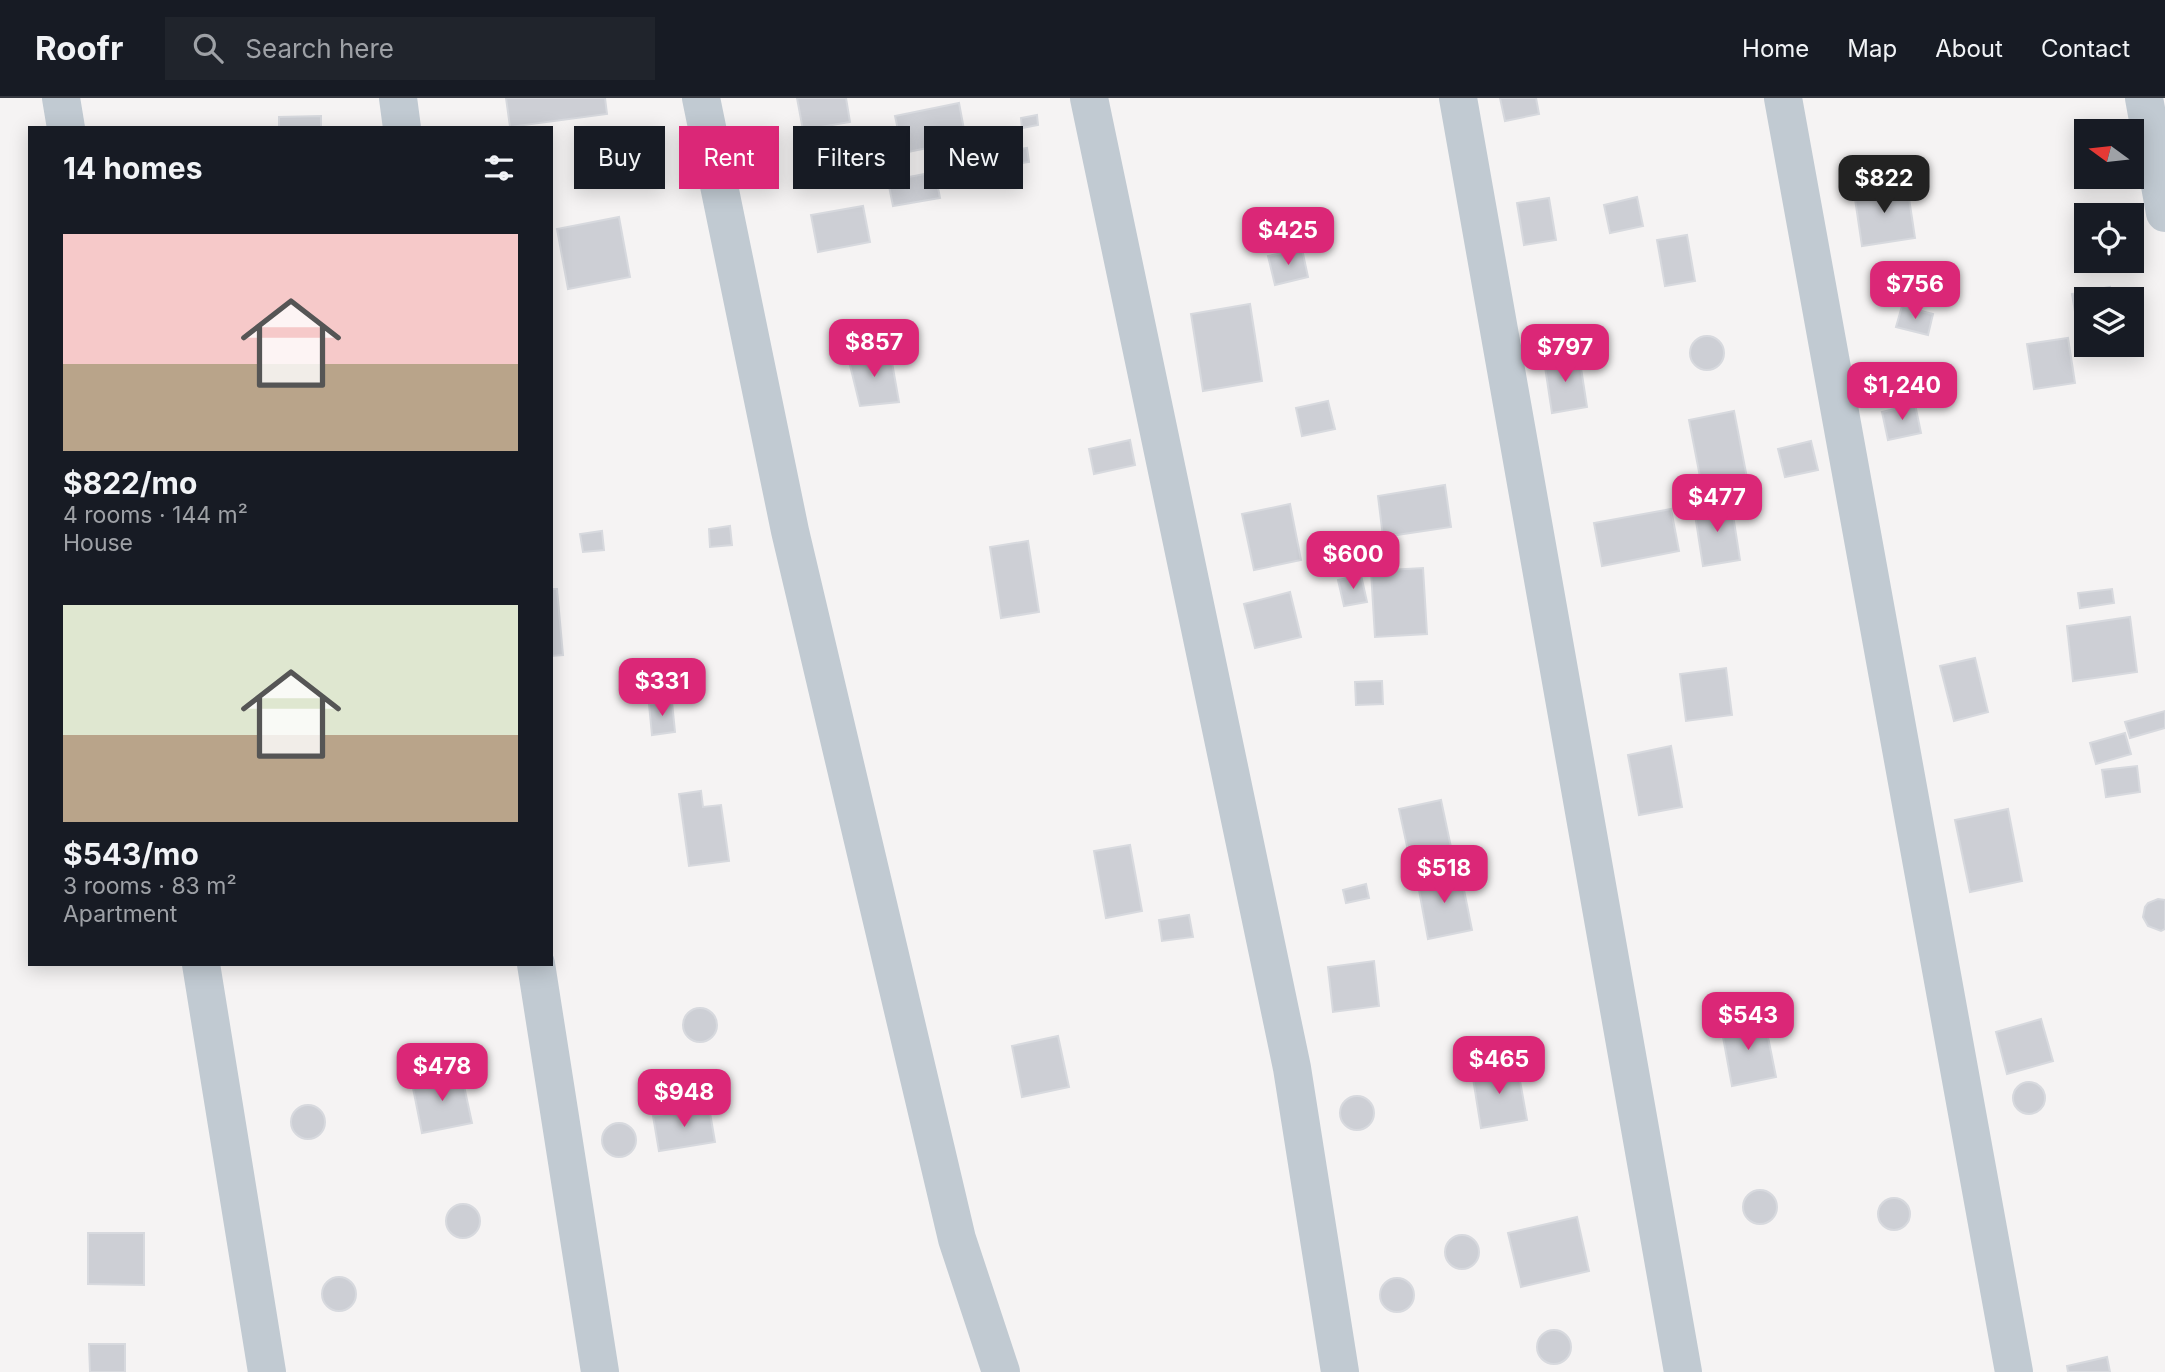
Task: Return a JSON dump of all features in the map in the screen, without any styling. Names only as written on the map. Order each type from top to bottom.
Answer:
[{"type":"street","points":[[61,98],[66,126]]},
{"type":"street","points":[[398,98],[402,126]]},
{"type":"street","points":[[701,98],[789,531],[957,1239],[1001,1372]]},
{"type":"street","points":[[1089,98],[1292,1068],[1340,1372]]},
{"type":"street","points":[[1458,98],[1683,1372]]},
{"type":"street","points":[[1783,98],[2014,1372]]},
{"type":"street","points":[[2144,98],[2165,213]]},
{"type":"street","points":[[201,966],[267,1372]]},
{"type":"street","points":[[536,966],[600,1372]]},
{"type":"building","points":[[506,98],[605,98],[607,114],[510,126]]},
{"type":"building","points":[[797,98],[846,98],[850,122],[802,126]]},
{"type":"building","points":[[1500,98],[1536,98],[1539,114],[1505,121]]},
{"type":"building","points":[[959,103],[963,126],[924,126],[924,149],[910,152],[910,126],[897,126],[895,116]]},
{"type":"building","points":[[1037,115],[1038,125],[1023,128],[1021,118]]},
{"type":"building","points":[[321,116],[321,126],[279,126],[279,117]]},
{"type":"building","points":[[1027,148],[1029,162],[1023,163],[1023,149]]},
{"type":"building","points":[[924,174],[924,189],[938,189],[940,198],[893,206],[890,189],[910,189],[910,177]]},
{"type":"building","points":[[1907,185],[1915,238],[1862,246],[1854,192]]},
{"type":"building","points":[[1637,197],[1643,226],[1610,233],[1604,205]]},
{"type":"building","points":[[1549,198],[1556,240],[1524,245],[1517,203]]},
{"type":"building","points":[[863,206],[870,242],[818,252],[811,215]]},
{"type":"building","points":[[619,217],[630,277],[568,289],[557,229]]},
{"type":"building","points":[[1687,235],[1695,281],[1665,286],[1657,240]]},
{"type":"building","points":[[1302,249],[1308,277],[1275,285],[1268,256]]},
{"type":"building","points":[[1250,304],[1262,381],[1203,391],[1191,314]]},
{"type":"building","points":[[1902,306],[1933,314],[1928,335],[1896,327]]},
{"type":"building","points":[[1707,336],[1719,341],[1724,353],[1719,365],[1707,370],[1695,365],[1690,353],[1695,341]]},
{"type":"building","points":[[2068,338],[2075,383],[2034,389],[2027,344]]},
{"type":"building","points":[[890,351],[899,402],[860,406],[848,357]]},
{"type":"building","points":[[1579,355],[1587,407],[1552,413],[1544,360]]},
{"type":"building","points":[[1328,401],[1335,429],[1302,436],[1296,408]]},
{"type":"building","points":[[1915,404],[1921,433],[1888,440],[1882,412]]},
{"type":"building","points":[[1734,411],[1747,478],[1702,487],[1689,420]]},
{"type":"building","points":[[1130,440],[1135,465],[1094,474],[1089,449]]},
{"type":"building","points":[[1811,441],[1818,470],[1785,477],[1778,449]]},
{"type":"building","points":[[1445,485],[1451,527],[1383,537],[1378,496]]},
{"type":"building","points":[[1731,502],[1740,560],[1703,566],[1694,508]]},
{"type":"building","points":[[1290,504],[1301,560],[1254,570],[1242,514]]},
{"type":"building","points":[[1671,509],[1679,551],[1602,566],[1594,523]]},
{"type":"building","points":[[730,526],[732,545],[710,547],[709,529]]},
{"type":"building","points":[[602,531],[604,550],[583,552],[580,534]]},
{"type":"building","points":[[1028,541],[1039,612],[1001,618],[990,547]]},
{"type":"building","points":[[1423,568],[1427,634],[1375,637],[1371,571]]},
{"type":"building","points":[[1361,575],[1367,602],[1344,606],[1338,580]]},
{"type":"building","points":[[553,589],[557,589],[563,655],[553,656]]},
{"type":"building","points":[[2112,589],[2114,603],[2080,608],[2078,593]]},
{"type":"building","points":[[1290,592],[1301,637],[1255,648],[1244,604]]},
{"type":"building","points":[[2130,617],[2137,672],[2073,681],[2067,626]]},
{"type":"building","points":[[1975,658],[1988,712],[1954,721],[1940,666]]},
{"type":"building","points":[[1726,668],[1732,715],[1686,721],[1680,674]]},
{"type":"building","points":[[1382,681],[1383,704],[1356,705],[1355,682]]},
{"type":"building","points":[[672,702],[675,732],[652,735],[649,704]]},
{"type":"building","points":[[2165,711],[2165,728],[2130,738],[2125,722]]},
{"type":"building","points":[[2125,733],[2131,754],[2096,764],[2090,743]]},
{"type":"building","points":[[1671,746],[1682,807],[1639,815],[1628,755]]},
{"type":"building","points":[[2137,766],[2140,792],[2106,797],[2102,770]]},
{"type":"building","points":[[701,791],[703,807],[721,805],[729,861],[689,866],[679,794]]},
{"type":"building","points":[[1441,800],[1452,852],[1410,860],[1399,809]]},
{"type":"building","points":[[2008,809],[2022,881],[1970,892],[1955,820]]},
{"type":"building","points":[[1130,845],[1142,911],[1106,918],[1094,851]]},
{"type":"building","points":[[1460,870],[1472,930],[1428,939],[1417,879]]},
{"type":"building","points":[[1366,884],[1369,898],[1346,903],[1343,890]]},
{"type":"building","points":[[2158,899],[2165,900],[2165,929],[2161,931],[2148,926],[2143,917],[2148,903]]},
{"type":"building","points":[[1189,915],[1193,937],[1162,941],[1159,920]]},
{"type":"building","points":[[1374,961],[1379,1006],[1333,1012],[1328,967]]},
{"type":"building","points":[[700,1008],[712,1013],[717,1025],[712,1037],[700,1042],[688,1037],[683,1025],[688,1013]]},
{"type":"building","points":[[1764,1017],[1776,1077],[1732,1086],[1721,1026]]},
{"type":"building","points":[[2041,1019],[2053,1061],[2007,1074],[1996,1032]]},
{"type":"building","points":[[1058,1036],[1069,1087],[1022,1097],[1012,1046]]},
{"type":"building","points":[[1517,1064],[1527,1120],[1481,1128],[1472,1072]]},
{"type":"building","points":[[461,1072],[472,1123],[422,1133],[412,1083]]},
{"type":"building","points":[[2029,1082],[2040,1087],[2045,1098],[2040,1109],[2029,1114],[2018,1109],[2013,1098],[2018,1087]]},
{"type":"building","points":[[1357,1096],[1369,1101],[1374,1113],[1369,1125],[1357,1130],[1345,1125],[1340,1113],[1345,1101]]},
{"type":"building","points":[[308,1105],[320,1110],[325,1122],[320,1134],[308,1139],[296,1134],[291,1122],[296,1110]]},
{"type":"building","points":[[709,1107],[715,1142],[659,1151],[653,1116]]},
{"type":"building","points":[[619,1123],[631,1128],[636,1140],[631,1152],[619,1157],[607,1152],[602,1140],[607,1128]]},
{"type":"building","points":[[1760,1190],[1772,1195],[1777,1207],[1772,1219],[1760,1224],[1748,1219],[1743,1207],[1748,1195]]},
{"type":"building","points":[[1894,1198],[1905,1203],[1910,1214],[1905,1225],[1894,1230],[1883,1225],[1878,1214],[1883,1203]]},
{"type":"building","points":[[463,1204],[475,1209],[480,1221],[475,1233],[463,1238],[451,1233],[446,1221],[451,1209]]},
{"type":"building","points":[[1577,1217],[1589,1271],[1521,1287],[1508,1233]]},
{"type":"building","points":[[88,1233],[144,1233],[144,1285],[88,1284]]},
{"type":"building","points":[[1462,1235],[1474,1240],[1479,1252],[1474,1264],[1462,1269],[1450,1264],[1445,1252],[1450,1240]]},
{"type":"building","points":[[339,1277],[351,1282],[356,1294],[351,1306],[339,1311],[327,1306],[322,1294],[327,1282]]},
{"type":"building","points":[[1397,1278],[1409,1283],[1414,1295],[1409,1307],[1397,1312],[1385,1307],[1380,1295],[1385,1283]]},
{"type":"building","points":[[1554,1330],[1566,1335],[1571,1347],[1566,1359],[1554,1364],[1542,1359],[1537,1347],[1542,1335]]},
{"type":"building","points":[[89,1344],[125,1344],[125,1372],[90,1372]]},
{"type":"building","points":[[2107,1357],[2110,1372],[2068,1372],[2067,1366]]}]
